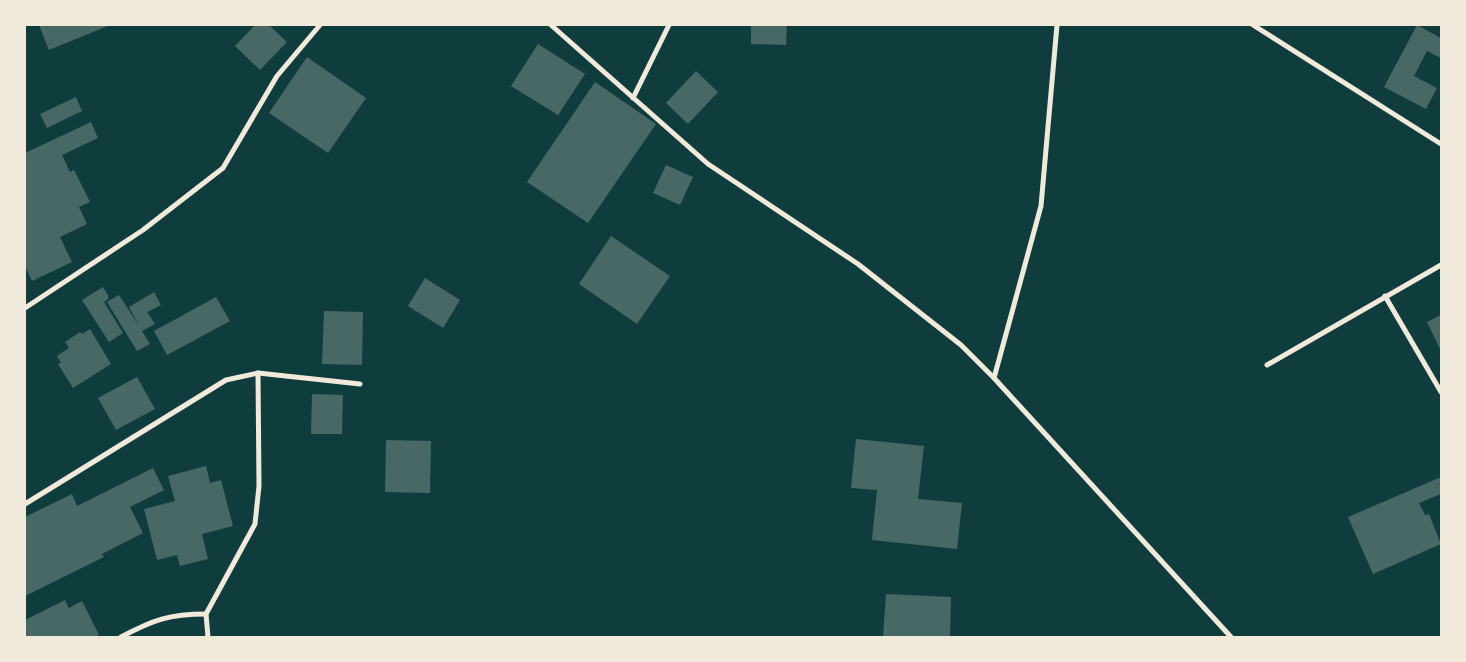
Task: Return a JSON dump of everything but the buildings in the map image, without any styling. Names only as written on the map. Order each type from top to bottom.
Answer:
[{"type":"street","points":[[25,308],[143,230],[223,168],[277,76],[320,25]]},
{"type":"street","points":[[551,25],[708,164],[858,264],[961,345],[994,378],[1231,637]]},
{"type":"street","points":[[633,98],[669,25]]},
{"type":"street","points":[[994,378],[1041,206],[1057,25]]},
{"type":"street","points":[[1252,25],[1441,144]]},
{"type":"street","points":[[1267,365],[1441,264]]},
{"type":"street","points":[[1385,296],[1441,392]]},
{"type":"street","points":[[208,637],[206,614],[255,524],[260,486],[258,373]]},
{"type":"street","points":[[25,504],[226,380],[258,373],[360,384]]},
{"type":"street","points":[[121,637],[152,620],[180,614],[206,614]]}]
